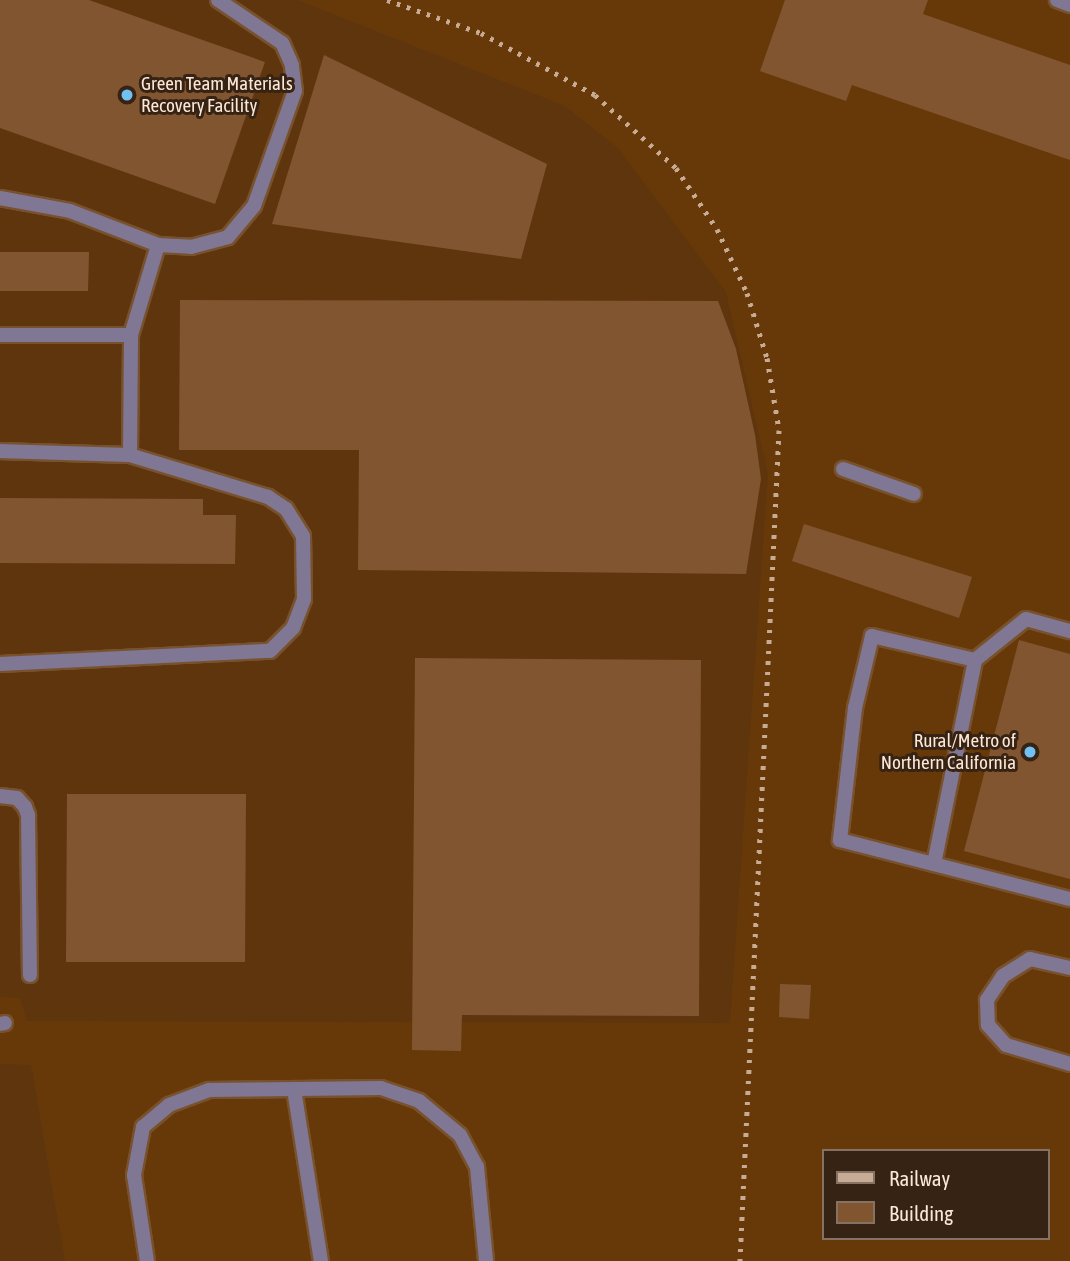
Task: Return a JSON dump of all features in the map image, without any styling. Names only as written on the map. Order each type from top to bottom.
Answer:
[{"type":"lane","points":[[0,198],[70,211],[158,245],[191,247],[228,236],[254,206],[295,91],[292,65],[282,43],[218,0]]},
{"type":"lane","points":[[1057,0],[1070,5]]},
{"type":"lane","points":[[130,455],[131,335],[158,245]]},
{"type":"lane","points":[[0,335],[131,335]]},
{"type":"lane","points":[[0,452],[130,455],[268,497],[286,509],[303,536],[304,599],[293,628],[270,651],[0,664]]},
{"type":"lane","points":[[843,469],[914,494]]},
{"type":"lane","points":[[934,864],[975,660],[1026,619],[1070,631]]},
{"type":"lane","points":[[975,660],[872,636],[855,708],[840,840],[1070,899]]},
{"type":"lane","points":[[0,796],[16,798],[25,807],[28,815],[30,975]]},
{"type":"lane","points":[[1070,968],[1030,959],[1003,976],[987,1000],[989,1025],[1006,1045],[1070,1064]]},
{"type":"lane","points":[[294,1088],[321,1261]]},
{"type":"lane","points":[[148,1261],[134,1175],[143,1127],[169,1105],[209,1090],[294,1088],[382,1088],[419,1101],[460,1135],[477,1167],[486,1261]]},
{"type":"shaded area","points":[[298,0],[1070,0],[1070,1261],[65,1261],[31,1065],[0,1064],[0,997],[20,998],[27,1021],[730,1023],[768,474],[726,292],[618,148],[565,106]]},
{"type":"building","name":"Green Team Materials Recovery Facility","points":[[0,0],[89,0],[265,62],[215,204],[0,128]]},
{"type":"building","points":[[785,0],[928,0],[923,14],[1070,65],[1070,160],[852,85],[846,101],[760,71]]},
{"type":"building","points":[[324,55],[547,164],[521,259],[272,224]]},
{"type":"building","points":[[0,252],[89,252],[88,291],[0,291]]},
{"type":"building","points":[[180,300],[718,301],[736,349],[755,435],[761,479],[746,574],[358,570],[359,450],[179,450]]},
{"type":"building","points":[[0,498],[203,499],[203,515],[236,515],[235,564],[0,563]]},
{"type":"building","points":[[804,524],[972,577],[959,618],[792,561]]},
{"type":"building","name":"Rural/Metro of Northern California","points":[[1019,640],[1070,654],[1070,879],[964,851]]},
{"type":"building","points":[[415,658],[701,660],[699,1016],[462,1015],[461,1051],[412,1050]]},
{"type":"building","points":[[67,794],[246,794],[245,962],[66,962]]},
{"type":"building","points":[[780,984],[811,985],[809,1019],[779,1017]]},
{"type":"railway","points":[[387,0],[481,33],[595,95],[676,168],[717,229],[747,293],[767,358],[779,430],[740,1261]]},
{"type":"place","name":"Green Team Materials Recovery Facility","points":[[127,95]]},
{"type":"place","name":"Rural/Metro of Northern California","points":[[1030,752]]}]
